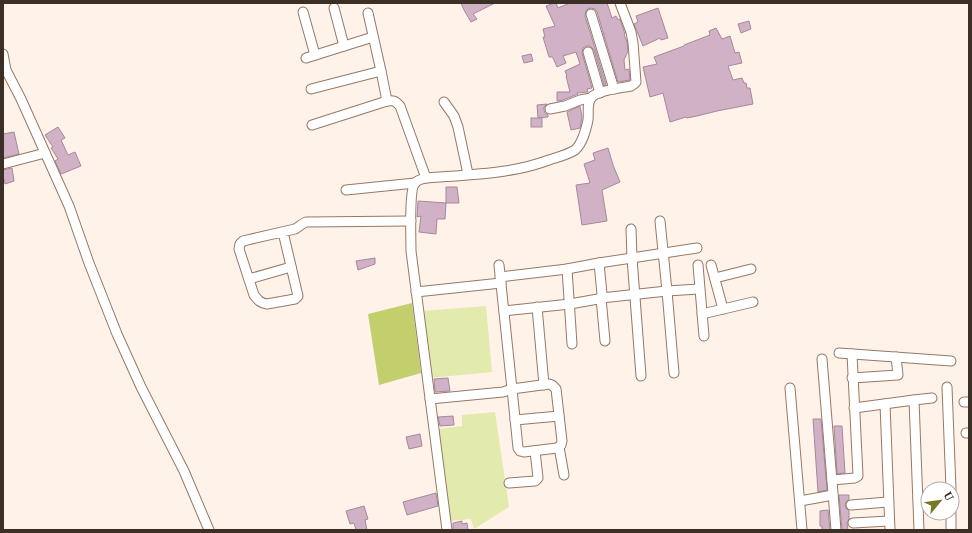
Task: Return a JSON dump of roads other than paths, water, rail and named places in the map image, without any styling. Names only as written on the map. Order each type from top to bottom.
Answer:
[{"type":"street","points":[[346,190],[414,183],[426,178],[506,171],[529,167],[567,155],[575,150],[582,140],[588,120],[588,104],[591,98],[600,93],[631,86],[637,80],[634,66],[631,32],[620,3]]},
{"type":"street","points":[[334,8],[344,46]]},
{"type":"street","points":[[303,12],[310,56],[373,37]]},
{"type":"street","points":[[368,13],[387,101]]},
{"type":"street","points":[[591,14],[614,89]]},
{"type":"street","points":[[588,52],[600,93]]},
{"type":"street","points":[[3,54],[5,71],[21,99],[69,206],[89,263],[117,334],[141,386],[184,471],[209,530]]},
{"type":"street","points":[[311,89],[381,71]]},
{"type":"street","points":[[550,109],[591,98]]},
{"type":"street","points":[[312,125],[392,100],[400,106],[426,178]]},
{"type":"street","points":[[444,102],[454,116],[458,127],[468,174]]},
{"type":"street","points":[[3,164],[45,153]]},
{"type":"street","points":[[414,183],[412,188],[411,251],[446,530]]},
{"type":"street","points":[[283,232],[298,296],[295,299],[267,304],[262,303],[254,295],[239,249],[240,244],[243,241],[283,232],[299,227],[306,222],[411,220]]},
{"type":"street","points":[[660,221],[674,373]]},
{"type":"street","points":[[631,229],[641,376]]},
{"type":"street","points":[[416,292],[501,280],[697,248]]},
{"type":"street","points":[[599,263],[605,342]]},
{"type":"street","points":[[499,265],[518,448],[520,451],[559,447]]},
{"type":"street","points":[[698,265],[704,336]]},
{"type":"street","points":[[711,265],[723,309]]},
{"type":"street","points":[[249,278],[291,267]]},
{"type":"street","points":[[567,269],[572,344]]},
{"type":"street","points":[[715,278],[751,269]]},
{"type":"street","points":[[504,311],[570,304],[601,298],[699,288]]},
{"type":"street","points":[[702,314],[753,302]]},
{"type":"street","points":[[536,307],[544,385]]},
{"type":"street","points":[[839,353],[951,361]]},
{"type":"street","points":[[832,480],[855,478],[858,476],[852,354]]},
{"type":"street","points":[[852,378],[898,375],[896,357]]},
{"type":"street","points":[[822,359],[836,530]]},
{"type":"street","points":[[430,399],[503,392],[552,385],[556,389],[562,441],[559,447],[564,475]]},
{"type":"street","points":[[947,387],[951,481]]},
{"type":"street","points":[[790,388],[802,530]]},
{"type":"street","points":[[854,408],[932,398]]},
{"type":"street","points":[[914,400],[919,530]]},
{"type":"street","points":[[853,523],[889,526],[885,404]]},
{"type":"street","points":[[515,420],[559,416]]},
{"type":"street","points":[[509,483],[535,481],[538,478],[535,450]]},
{"type":"street","points":[[800,501],[833,495]]},
{"type":"street","points":[[851,505],[888,502]]}]
